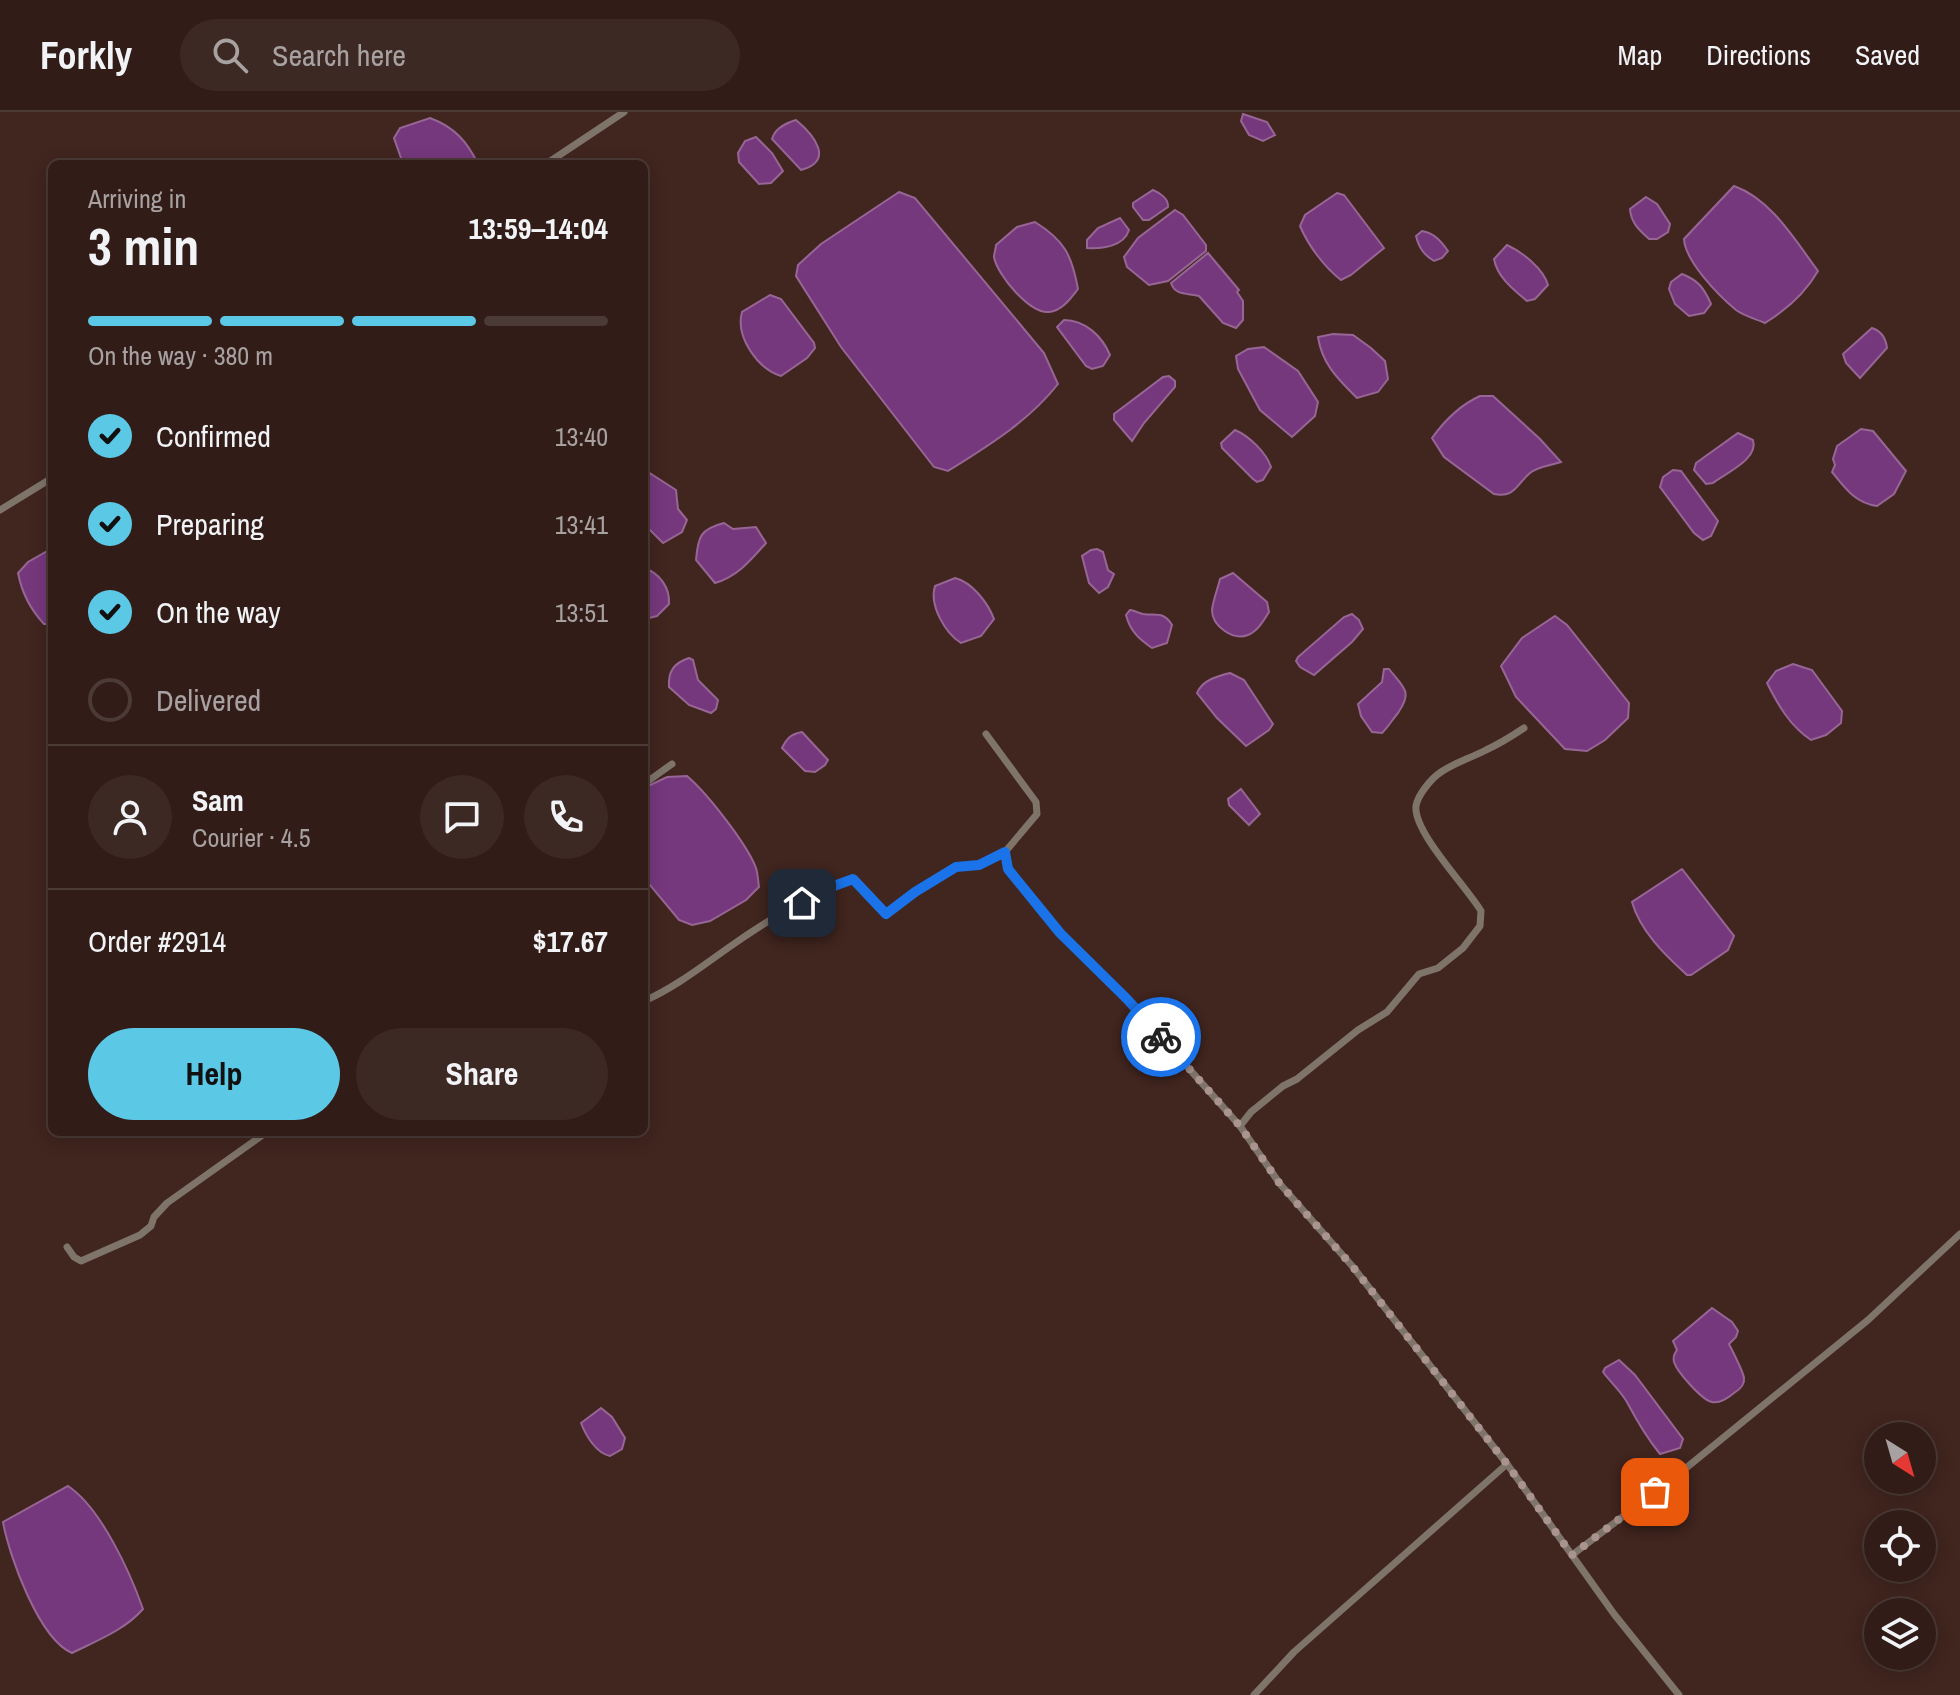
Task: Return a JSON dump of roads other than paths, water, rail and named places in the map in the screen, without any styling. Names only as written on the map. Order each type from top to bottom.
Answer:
[{"type":"street","points":[[552,160],[624,112]]},
{"type":"street","points":[[0,510],[48,480]]},
{"type":"street","points":[[1240,1126],[1251,1112],[1283,1086],[1297,1079],[1358,1030],[1387,1012],[1419,974],[1446,962],[1475,935],[1480,926],[1481,911],[1436,850],[1420,824],[1416,807],[1424,790],[1439,773],[1524,728]]},
{"type":"street","points":[[648,999],[823,890],[853,879],[886,914],[956,867],[979,865],[1005,852],[1037,814],[1036,802],[986,734]]},
{"type":"street","points":[[648,781],[672,764]]},
{"type":"street","points":[[1005,852],[1008,869],[1060,933],[1127,999],[1240,1126],[1280,1184],[1353,1267],[1507,1464],[1614,1614],[1679,1695]]},
{"type":"street","points":[[67,1247],[81,1261],[140,1235],[151,1226],[154,1217],[167,1203],[261,1136]]},
{"type":"street","points":[[1572,1555],[1697,1459],[1868,1320],[1960,1234]]},
{"type":"street","points":[[1254,1695],[1294,1652],[1507,1464]]}]
